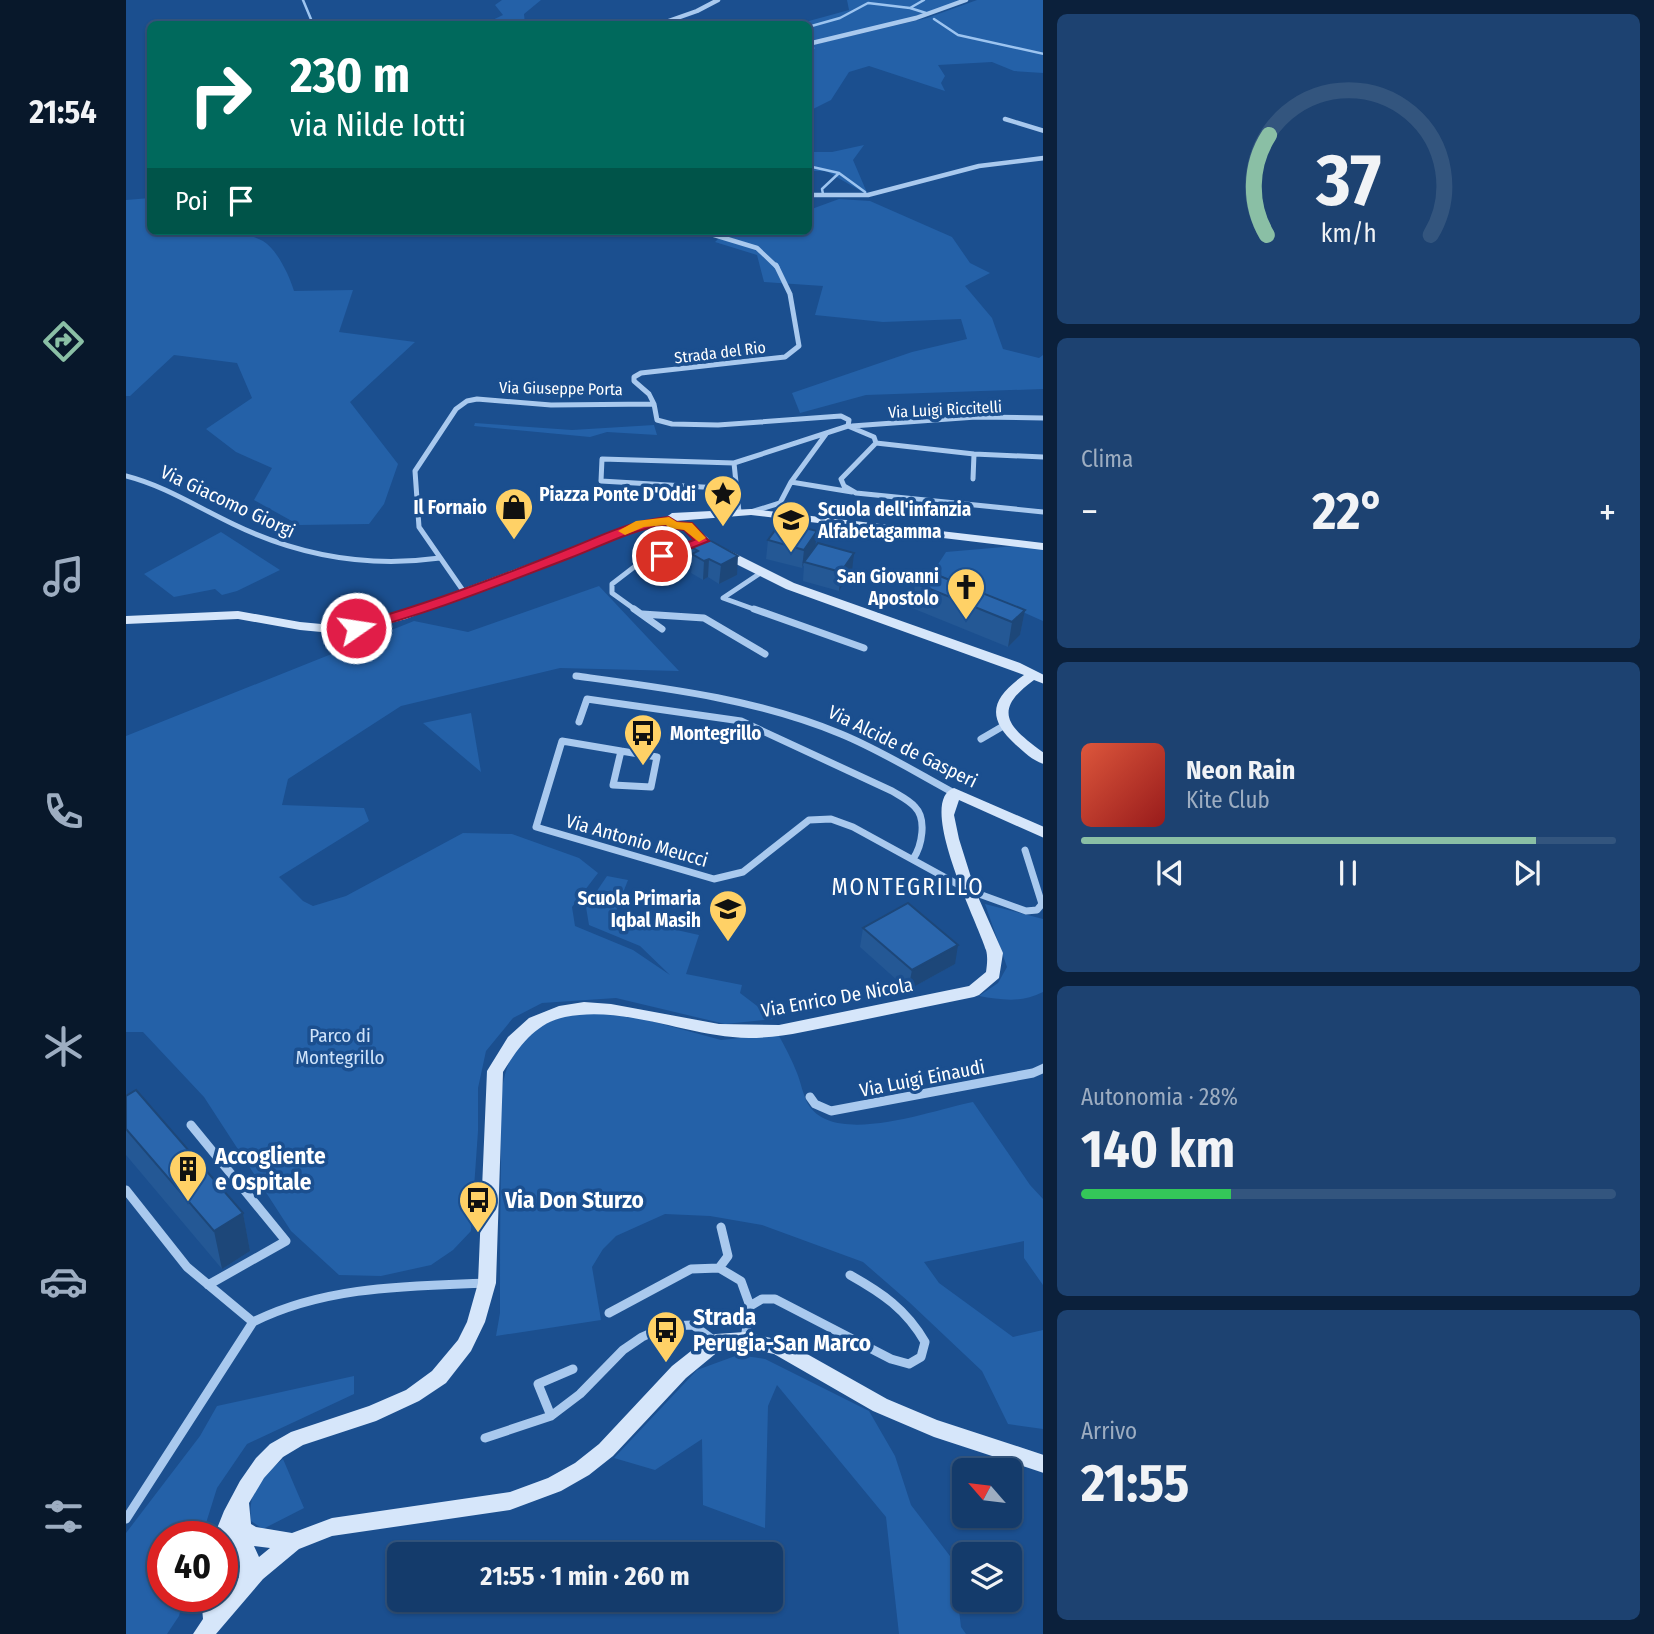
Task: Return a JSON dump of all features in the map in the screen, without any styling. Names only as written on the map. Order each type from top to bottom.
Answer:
[{"type":"street","points":[[669,21],[718,0]]},
{"type":"street","points":[[812,44],[916,18],[966,0]]},
{"type":"street","points":[[1005,119],[1043,131]]},
{"type":"street","points":[[812,195],[868,195],[979,166],[1043,158]]},
{"type":"street","name":"Strada del Rio","points":[[654,404],[649,394],[634,381],[634,377],[641,373],[785,357],[799,345],[797,320],[777,266],[762,250],[714,235]]},
{"type":"street","name":"Via Giuseppe Porta","points":[[464,592],[419,527],[415,471],[456,409],[467,401],[477,399],[551,405],[654,404]]},
{"type":"street","points":[[654,404],[657,420],[666,424],[720,424],[841,416],[849,420],[845,427],[827,434],[734,463],[602,458],[601,481],[736,488]]},
{"type":"street","name":"Via Luigi Riccitelli","points":[[845,427],[976,417],[1043,418]]},
{"type":"street","points":[[845,427],[874,438],[876,443]]},
{"type":"street","points":[[126,620],[238,615],[332,629],[356,628],[402,616],[641,524],[669,521],[674,526],[780,503],[791,482],[827,434]]},
{"type":"street","points":[[856,493],[844,486],[841,479],[876,443],[974,454],[1043,457]]},
{"type":"street","points":[[973,479],[974,454]]},
{"type":"street","points":[[734,463],[736,488],[745,512]]},
{"type":"street","name":"Via Giacomo Giorgi","points":[[126,476],[159,485],[232,523],[295,549],[372,564],[408,564],[440,558]]},
{"type":"street","points":[[791,482],[856,493],[1043,512]]},
{"type":"street","points":[[745,512],[1043,547]]},
{"type":"street","points":[[689,522],[703,541],[790,586],[1038,677]]},
{"type":"street","points":[[662,629],[612,593],[614,580],[633,567],[703,541]]},
{"type":"street","points":[[762,572],[723,598],[864,648]]},
{"type":"street","points":[[641,614],[704,618],[765,654]]},
{"type":"street","name":"Via Alcide de Gasperi","points":[[576,676],[708,695],[762,706],[828,728],[954,793],[1043,834]]},
{"type":"street","points":[[1038,677],[1005,698],[1002,711],[1005,725],[1015,738],[1043,760]]},
{"type":"street","points":[[579,722],[587,699],[754,726],[892,791],[914,805],[920,813],[922,833],[919,851],[913,859]]},
{"type":"street","points":[[981,738],[1005,725]]},
{"type":"street","name":"Via Antonio Meucci","points":[[621,750],[562,741],[536,827],[714,879],[743,872],[809,820],[831,818],[968,890]]},
{"type":"street","points":[[621,750],[657,757],[651,787],[613,785],[621,750]]},
{"type":"street","name":"Via Enrico De Nicola","points":[[231,1521],[253,1476],[284,1444],[392,1407],[420,1392],[442,1374],[468,1341],[481,1313],[486,1283],[495,1070],[504,1053],[533,1022],[555,1012],[579,1007],[600,1007],[697,1027],[751,1033],[779,1031],[974,990],[994,974],[996,962],[988,933],[968,890],[947,815],[954,793]]},
{"type":"street","points":[[968,890],[1026,911],[1037,910],[1042,904],[1025,850]]},
{"type":"street","name":"Via Luigi Einaudi","points":[[810,1097],[815,1104],[831,1111],[1033,1073],[1043,1068]]},
{"type":"street","points":[[191,1125],[286,1241],[208,1286]]},
{"type":"street","points":[[126,1190],[187,1266],[253,1322]]},
{"type":"street","points":[[719,1268],[728,1256],[721,1227]]},
{"type":"street","points":[[609,1313],[691,1269],[719,1268],[741,1281],[750,1306],[745,1340]]},
{"type":"street","points":[[750,1306],[762,1299],[775,1299],[891,1359],[909,1364],[920,1357],[925,1342],[913,1318],[892,1299],[850,1275]]},
{"type":"street","points":[[126,1519],[253,1322],[273,1310],[315,1298],[486,1283]]},
{"type":"street","points":[[485,1438],[551,1416],[580,1394],[623,1350],[642,1337],[667,1326],[693,1325],[716,1342]]},
{"type":"street","points":[[208,1628],[256,1572],[292,1542],[332,1527],[510,1501],[554,1485],[582,1469],[606,1450],[679,1372],[716,1342],[745,1340],[778,1347],[880,1405],[923,1424],[1043,1464]]},
{"type":"street","points":[[551,1416],[538,1384],[573,1369]]},
{"type":"street","points":[[239,1501],[244,1546],[256,1572]]},
{"type":"street","points":[[242,1530],[252,1536],[292,1542]]},
{"type":"street","points":[[238,1567],[244,1571],[256,1572]]},
{"type":"green space","points":[[502,0],[541,0],[524,14],[525,21],[490,21],[503,15],[495,5]]},
{"type":"green space","points":[[847,0],[963,0],[917,17],[812,42],[812,21],[809,21],[849,10]]},
{"type":"green space","points":[[977,0],[1043,0],[1043,73],[1014,71],[992,62],[938,65],[945,76],[941,83],[945,91],[869,66],[849,72],[831,100],[812,110],[812,45],[927,18]]},
{"type":"green space","points":[[864,145],[853,160],[868,195],[826,171],[812,171],[812,152],[832,152]]},
{"type":"green space","points":[[147,198],[147,235],[252,236],[273,250],[294,291],[353,290],[339,332],[415,342],[350,402],[398,464],[384,504],[369,524],[299,525],[254,500],[272,468],[236,452],[206,429],[252,398],[237,363],[174,355],[130,396],[126,396],[126,200]]},
{"type":"green space","points":[[839,199],[870,201],[952,237],[970,263],[990,273],[965,286],[992,318],[1003,349],[1039,358],[1043,355],[1043,389],[866,395],[800,413],[792,393],[912,352],[967,339],[961,319],[883,322],[815,315],[823,286],[764,282],[757,255],[715,242],[722,235],[812,235],[812,209]]},
{"type":"green space","points":[[475,423],[572,430],[654,425],[657,435],[607,432],[590,437],[474,426]]},
{"type":"green space","points":[[221,532],[280,570],[237,591],[222,595],[215,589],[174,597],[144,574]]},
{"type":"green space","points":[[1026,545],[1043,548],[1043,621],[933,572],[946,552]]},
{"type":"green space","name":"Parco di Montegrillo","points":[[599,586],[679,671],[560,668],[401,706],[288,779],[282,805],[364,808],[369,821],[279,877],[303,901],[313,906],[346,896],[463,833],[512,834],[579,858],[598,873],[572,907],[575,926],[633,950],[670,975],[640,946],[589,925],[586,907],[607,876],[628,880],[614,916],[699,935],[686,974],[742,985],[740,993],[774,1019],[725,1024],[616,998],[542,1003],[513,1018],[486,1051],[478,1088],[478,1131],[471,1231],[453,1250],[431,1265],[381,1276],[339,1275],[291,1231],[204,1097],[143,1032],[126,1032],[126,736],[414,621],[468,632]]},
{"type":"green space","points":[[471,713],[481,772],[423,723]]},
{"type":"green space","points":[[985,904],[1043,919],[1043,992],[1020,999],[979,996],[998,983],[1007,967]]},
{"type":"green space","points":[[586,1012],[640,1018],[721,1040],[778,1034],[795,1068],[808,1104],[821,1117],[839,1123],[862,1125],[886,1122],[973,1102],[1030,1185],[1043,1199],[1043,1285],[1024,1258],[1024,1241],[924,1262],[939,1283],[1013,1337],[1043,1330],[1043,1429],[1008,1424],[982,1371],[863,1262],[762,1225],[710,1216],[665,1214],[616,1236],[603,1249],[592,1267],[601,1320],[496,1336],[500,1313],[500,1124],[504,1079],[514,1052],[527,1035],[555,1020]]},
{"type":"green space","points":[[738,1355],[765,1359],[869,1411],[895,1456],[911,1505],[952,1559],[952,1612],[959,1612],[961,1627],[966,1634],[899,1634],[886,1517],[777,1385],[768,1406],[765,1528],[703,1505],[702,1439],[655,1470],[614,1458],[697,1370]]},
{"type":"green space","points":[[354,1376],[354,1394],[247,1444],[217,1488],[207,1521],[147,1521],[147,1612],[180,1612],[167,1634],[126,1634],[126,1533],[200,1436],[217,1406]]},
{"type":"green space","points":[[283,1459],[304,1508],[263,1529],[251,1521],[251,1501],[257,1485]]},
{"type":"building","points":[[781,522],[817,531],[804,550],[768,540]]},
{"type":"building","points":[[704,537],[738,556],[721,565],[709,559],[704,561],[692,554],[698,551],[688,545]]},
{"type":"building","points":[[818,543],[854,553],[841,572],[804,562]]},
{"type":"building","points":[[927,571],[1025,610],[1012,622],[915,583]]},
{"type":"building","points":[[908,903],[958,945],[912,970],[863,928]]},
{"type":"building","points":[[136,1090],[243,1213],[214,1231],[126,1129],[126,1096]]},
{"type":"waterway","points":[[303,0],[312,21]]},
{"type":"waterway","points":[[910,8],[924,0]]},
{"type":"waterway","points":[[812,26],[840,18],[868,3],[910,8]]},
{"type":"waterway","points":[[910,8],[926,13]]},
{"type":"waterway","points":[[934,19],[958,35],[1043,54]]},
{"type":"waterway","points":[[812,167],[839,173],[865,192]]},
{"type":"waterway","points":[[823,194],[822,189],[838,174]]},
{"type":"slow traffic","points":[[625,531],[641,524],[669,521],[674,526],[687,526],[699,538]]},
{"type":"place","name":"Piazza Ponte D'Oddi","points":[[723,528]]},
{"type":"place","name":"Il Fornaio","points":[[514,541]]},
{"type":"place","name":"Scuola dell'infanzia Alfabetagamma","points":[[791,554]]},
{"type":"place","name":"San Giovanni Apostolo","points":[[966,621]]},
{"type":"place","name":"Montegrillo","points":[[643,767]]},
{"type":"place","name":"Scuola Primaria Iqbal Masih","points":[[728,943]]},
{"type":"place","name":"Accogliente e Ospitale","points":[[188,1203]]},
{"type":"place","name":"Via Don Sturzo","points":[[478,1234]]},
{"type":"place","name":"Strada Perugia-San Marco","points":[[666,1364]]},
{"type":"district","name":"MONTEGRILLO","points":[[908,887]]},
{"type":"route","points":[[356,628],[402,616],[641,524],[669,521],[674,526],[687,526],[703,541],[662,556]]}]
